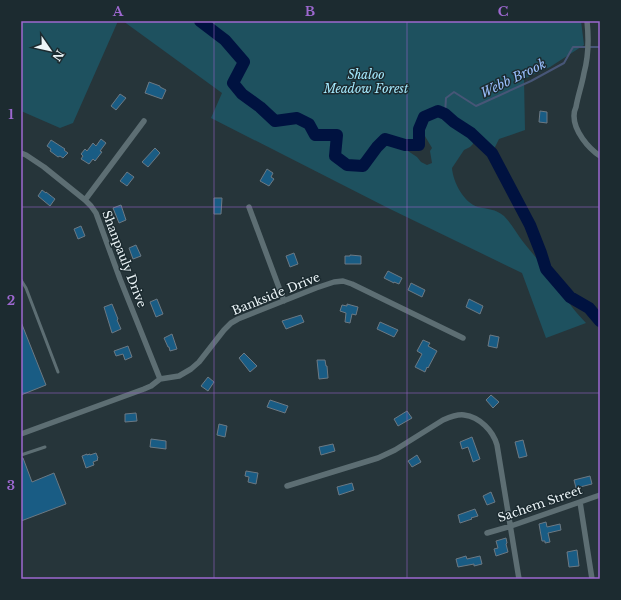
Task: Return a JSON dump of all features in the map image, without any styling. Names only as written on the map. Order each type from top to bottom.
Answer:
[{"type":"street","points":[[587,21],[589,48],[585,72],[574,116],[580,135],[591,150],[600,156]]},
{"type":"street","points":[[85,200],[144,121]]},
{"type":"street","name":"Shanpauly Drive","points":[[21,153],[44,167],[85,200],[96,213],[120,279],[160,379]]},
{"type":"street","points":[[249,207],[284,301]]},
{"type":"street","name":"Bankside Drive","points":[[21,434],[144,389],[160,379],[179,376],[199,362],[224,330],[238,319],[334,282],[343,281],[352,284],[463,338]]},
{"type":"street","points":[[287,486],[378,458],[443,420],[451,417],[466,415],[471,417],[489,429],[497,445],[519,579]]},
{"type":"street","name":"Sachem Street","points":[[487,533],[600,495]]},
{"type":"street","points":[[580,502],[592,579]]},
{"type":"lane","points":[[21,280],[26,288],[58,372]]},
{"type":"lane","points":[[21,455],[45,447]]},
{"type":"green space","points":[[21,21],[118,21],[73,123],[60,128],[21,111]]},
{"type":"green space","name":"Shaloo Meadow Forest","points":[[123,21],[581,21],[584,45],[550,67],[524,79],[525,130],[499,139],[492,153],[471,133],[445,114],[438,111],[424,117],[419,129],[419,145],[405,145],[396,143],[417,157],[421,162],[427,165],[432,163],[430,151],[432,148],[423,133],[422,126],[423,122],[435,114],[443,115],[458,131],[469,136],[473,140],[473,144],[464,150],[452,168],[460,191],[473,205],[495,211],[504,216],[510,222],[572,307],[586,323],[546,338],[522,273],[388,208],[211,118],[222,93]]},
{"type":"building","points":[[149,82],[166,90],[162,99],[145,93]]},
{"type":"building","points":[[120,94],[126,98],[116,110],[111,106]]},
{"type":"building","points":[[540,111],[547,112],[547,123],[539,122]]},
{"type":"building","points":[[101,139],[106,143],[100,151],[102,152],[95,161],[93,159],[89,164],[81,159],[83,156],[81,154],[85,149],[87,151],[93,143],[96,146]]},
{"type":"building","points":[[51,140],[65,149],[64,150],[68,153],[63,158],[60,156],[58,157],[50,151],[51,149],[47,146]]},
{"type":"building","points":[[155,148],[160,153],[148,167],[142,162]]},
{"type":"building","points":[[267,169],[273,173],[271,177],[274,179],[269,186],[260,181]]},
{"type":"building","points":[[127,172],[134,177],[127,186],[120,181]]},
{"type":"building","points":[[42,190],[55,199],[50,206],[38,196]]},
{"type":"building","points":[[214,198],[222,198],[221,214],[214,214]]},
{"type":"building","points":[[121,205],[126,220],[119,223],[113,208]]},
{"type":"building","points":[[81,226],[85,236],[78,239],[74,229]]},
{"type":"building","points":[[136,245],[141,256],[133,259],[129,248]]},
{"type":"building","points":[[294,253],[298,264],[290,267],[286,256]]},
{"type":"building","points":[[345,256],[361,256],[361,264],[345,264]]},
{"type":"building","points":[[388,271],[402,278],[399,284],[384,278]]},
{"type":"building","points":[[411,283],[425,290],[422,297],[408,290]]},
{"type":"building","points":[[157,299],[163,314],[156,317],[150,302]]},
{"type":"building","points":[[469,299],[483,306],[480,314],[466,307]]},
{"type":"building","points":[[112,304],[121,329],[112,333],[104,307]]},
{"type":"building","points":[[347,304],[358,307],[356,315],[352,314],[350,323],[345,322],[346,313],[340,311],[342,305],[347,306]]},
{"type":"building","points":[[301,315],[304,322],[286,329],[282,321]]},
{"type":"building","points":[[21,322],[46,385],[21,395]]},
{"type":"building","points":[[380,322],[398,330],[394,337],[377,329]]},
{"type":"building","points":[[172,334],[177,349],[170,351],[164,338]]},
{"type":"building","points":[[490,335],[499,337],[497,348],[488,346]]},
{"type":"building","points":[[423,340],[430,343],[428,346],[437,351],[425,372],[415,367],[422,354],[417,351]]},
{"type":"building","points":[[128,346],[132,357],[125,360],[123,354],[116,356],[114,351]]},
{"type":"building","points":[[244,353],[257,366],[250,372],[239,358]]},
{"type":"building","points":[[317,360],[325,360],[328,378],[319,379]]},
{"type":"building","points":[[208,377],[214,382],[208,391],[201,386]]},
{"type":"building","points":[[491,395],[499,402],[493,408],[486,400]]},
{"type":"building","points":[[270,400],[288,406],[285,413],[267,407]]},
{"type":"building","points":[[407,411],[412,418],[398,426],[394,419]]},
{"type":"building","points":[[136,413],[137,421],[125,422],[125,414]]},
{"type":"building","points":[[219,424],[227,426],[225,437],[217,435]]},
{"type":"building","points":[[472,437],[480,459],[473,462],[468,447],[462,449],[460,442]]},
{"type":"building","points":[[151,439],[166,441],[166,449],[150,447]]},
{"type":"building","points":[[523,440],[527,456],[519,458],[515,442]]},
{"type":"building","points":[[333,444],[335,451],[321,455],[319,447]]},
{"type":"building","points":[[96,453],[98,460],[93,462],[94,465],[86,468],[82,456]]},
{"type":"building","points":[[417,455],[421,462],[412,467],[408,461]]},
{"type":"building","points":[[21,458],[23,458],[32,482],[54,473],[66,504],[21,521]]},
{"type":"building","points":[[246,471],[258,473],[256,484],[248,482],[249,477],[245,476]]},
{"type":"building","points":[[590,476],[592,484],[576,488],[574,480]]},
{"type":"building","points":[[352,483],[354,490],[339,495],[337,487]]},
{"type":"building","points":[[491,492],[495,502],[487,505],[483,496]]},
{"type":"building","points":[[475,509],[478,516],[460,523],[458,515]]},
{"type":"building","points":[[546,522],[547,527],[560,524],[561,530],[548,533],[550,542],[545,543],[545,541],[542,541],[539,524]]},
{"type":"building","points":[[506,538],[508,552],[496,556],[494,549],[498,548],[496,541]]},
{"type":"building","points":[[577,550],[579,566],[569,567],[567,552]]},
{"type":"building","points":[[466,556],[467,559],[480,556],[482,564],[458,567],[456,559]]},
{"type":"waterway","points":[[200,21],[225,40],[244,62],[233,83],[242,94],[260,107],[275,121],[297,118],[309,124],[315,135],[337,135],[335,156],[347,165],[363,166],[385,139],[405,145],[419,145],[419,129],[424,117],[438,111],[445,114],[471,133],[492,153],[530,225],[546,269],[570,297],[589,308],[600,321]]},
{"type":"waterway","name":"Webb Brook","points":[[445,114],[446,98],[454,92],[476,106],[531,81],[564,63],[573,47],[600,47]]}]
